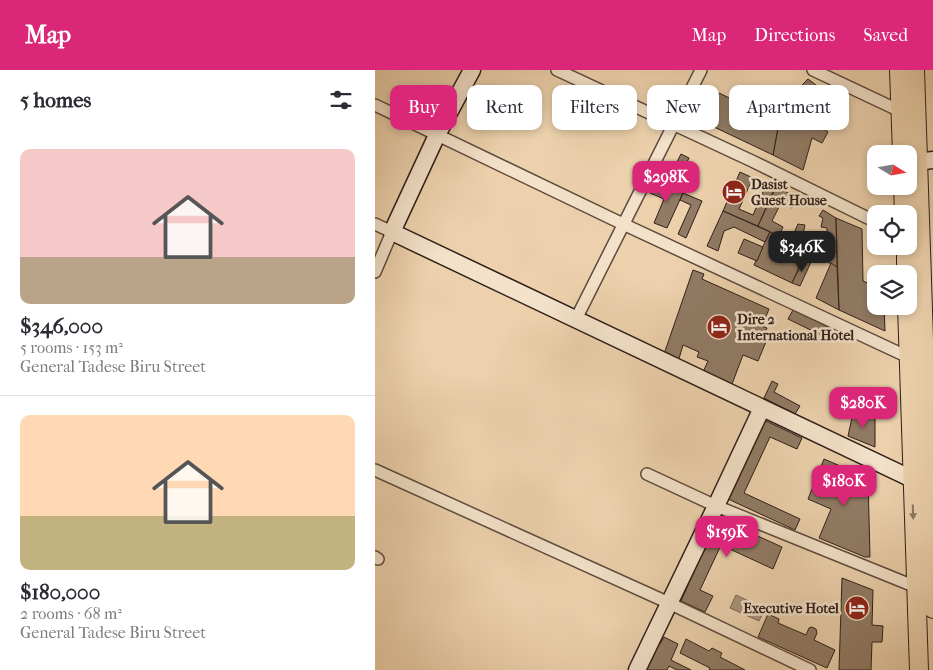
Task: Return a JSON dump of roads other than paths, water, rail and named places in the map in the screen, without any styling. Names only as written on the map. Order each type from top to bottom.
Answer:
[{"type":"main road","points":[[899,70],[920,162],[930,396],[929,485],[933,609]]},
{"type":"main road","points":[[903,145],[915,70]]},
{"type":"main road","points":[[907,315],[919,670]]},
{"type":"street","points":[[375,272],[437,135],[472,70]]},
{"type":"street","points":[[557,70],[647,113]]},
{"type":"street","points":[[693,85],[701,70]]},
{"type":"street","points":[[813,70],[908,110]]},
{"type":"street","points":[[375,105],[623,224],[908,357]]},
{"type":"street","points":[[576,319],[670,130]]},
{"type":"street","points":[[684,130],[867,218]]},
{"type":"street","points":[[375,224],[912,479],[929,485]]},
{"type":"street","points":[[637,670],[717,506],[762,408]]},
{"type":"street","points":[[375,470],[669,603],[810,670]]},
{"type":"street","points":[[647,474],[717,506],[916,586]]},
{"type":"place","name":"Dasist Guest House","points":[[734,192]]},
{"type":"place","name":"Dire 2 International Hotel","points":[[719,327]]},
{"type":"place","name":"Executive Hotel","points":[[857,608]]}]
